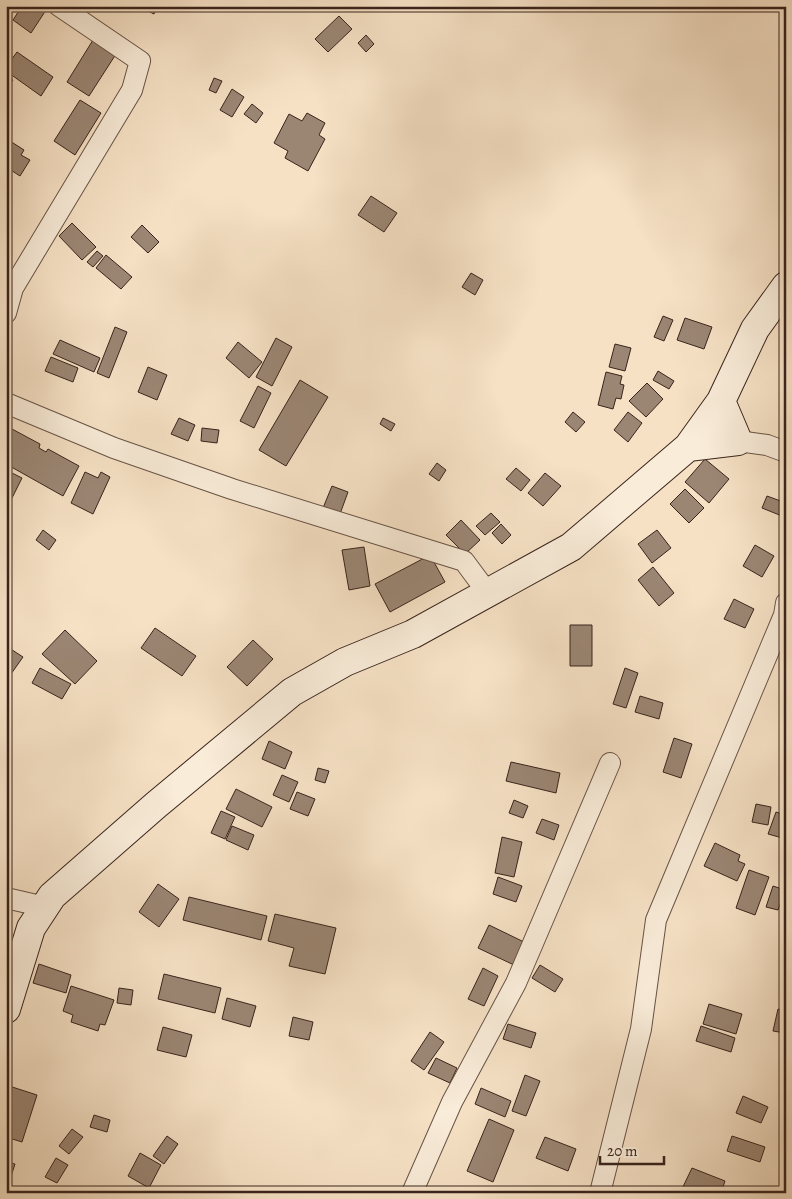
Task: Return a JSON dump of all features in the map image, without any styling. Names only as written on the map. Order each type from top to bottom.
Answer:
[{"type":"street","points":[[6,312],[13,288],[132,90],[140,61],[59,6]]},
{"type":"street","points":[[6,1009],[31,928],[52,896],[156,805],[292,692],[345,662],[413,634],[571,547],[688,447],[720,401],[755,329],[786,286]]},
{"type":"street","points":[[720,401],[738,441]]},
{"type":"street","points":[[6,403],[114,448],[232,489],[464,561],[487,592]]},
{"type":"street","points":[[688,447],[738,441],[767,445],[786,452]]},
{"type":"street","points":[[600,1193],[641,1029],[656,920],[784,614],[786,603]]},
{"type":"street","points":[[412,1193],[452,1102],[516,983],[610,763]]},
{"type":"street","points":[[6,898],[45,907]]},
{"type":"building","points":[[22,6],[40,6],[46,10],[31,33],[13,20]]},
{"type":"building","points":[[145,6],[158,6],[154,14],[144,9]]},
{"type":"building","points":[[339,16],[352,29],[328,52],[315,39]]},
{"type":"building","points":[[366,35],[374,44],[366,52],[358,43]]},
{"type":"building","points":[[93,40],[116,54],[89,96],[67,82]]},
{"type":"building","points":[[17,52],[53,77],[41,96],[6,71],[6,67]]},
{"type":"building","points":[[6,74],[13,80],[6,89]]},
{"type":"building","points":[[214,78],[222,81],[216,93],[209,90]]},
{"type":"building","points":[[232,89],[244,97],[232,117],[220,110]]},
{"type":"building","points":[[80,100],[101,113],[75,155],[54,141]]},
{"type":"building","points":[[252,104],[263,113],[256,123],[244,114]]},
{"type":"building","points":[[307,113],[325,123],[319,135],[325,139],[308,171],[285,158],[288,151],[274,143],[289,114],[302,121]]},
{"type":"building","points":[[10,141],[24,150],[21,155],[30,160],[20,176],[6,167],[6,145]]},
{"type":"building","points":[[371,196],[397,213],[384,232],[358,215]]},
{"type":"building","points":[[72,223],[96,247],[82,260],[59,236]]},
{"type":"building","points":[[142,225],[159,242],[148,253],[131,237]]},
{"type":"building","points":[[97,251],[103,256],[93,267],[87,262]]},
{"type":"building","points":[[106,255],[132,277],[121,289],[96,268]]},
{"type":"building","points":[[471,273],[483,280],[475,295],[462,287]]},
{"type":"building","points":[[663,316],[673,320],[664,341],[654,337]]},
{"type":"building","points":[[685,318],[712,327],[704,349],[677,340]]},
{"type":"building","points":[[115,327],[127,332],[109,378],[97,373]]},
{"type":"building","points":[[276,338],[292,347],[272,386],[256,377]]},
{"type":"building","points":[[60,340],[100,358],[94,372],[53,354]]},
{"type":"building","points":[[238,342],[262,362],[249,378],[226,358]]},
{"type":"building","points":[[615,344],[631,348],[625,371],[609,367]]},
{"type":"building","points":[[51,357],[78,368],[73,382],[45,371]]},
{"type":"building","points":[[148,367],[167,375],[157,400],[138,392]]},
{"type":"building","points":[[658,371],[674,381],[669,389],[653,380]]},
{"type":"building","points":[[606,372],[622,376],[620,384],[624,385],[621,399],[616,398],[613,409],[598,405]]},
{"type":"building","points":[[300,380],[328,397],[286,466],[259,450]]},
{"type":"building","points":[[647,383],[663,399],[646,417],[629,401]]},
{"type":"building","points":[[258,386],[271,393],[254,428],[240,421]]},
{"type":"building","points":[[573,412],[585,422],[576,432],[565,422]]},
{"type":"building","points":[[628,412],[642,423],[628,442],[614,430]]},
{"type":"building","points":[[179,418],[195,425],[188,441],[171,434]]},
{"type":"building","points":[[383,418],[395,424],[391,431],[380,424]]},
{"type":"building","points":[[202,428],[219,430],[217,443],[201,441]]},
{"type":"building","points":[[12,429],[40,444],[39,448],[46,452],[48,449],[79,466],[63,496],[6,464],[6,439]]},
{"type":"building","points":[[705,459],[729,479],[709,503],[685,482]]},
{"type":"building","points":[[437,463],[446,470],[439,481],[429,474]]},
{"type":"building","points":[[516,468],[530,480],[521,491],[506,479]]},
{"type":"building","points":[[6,470],[22,478],[8,506],[6,505]]},
{"type":"building","points":[[85,472],[98,478],[101,472],[110,477],[93,514],[71,503]]},
{"type":"building","points":[[545,473],[561,486],[543,506],[528,493]]},
{"type":"building","points":[[332,486],[348,492],[340,514],[323,508]]},
{"type":"building","points":[[685,489],[704,508],[689,523],[670,504]]},
{"type":"building","points":[[767,496],[786,503],[782,516],[762,508]]},
{"type":"building","points":[[491,513],[500,522],[485,535],[476,526]]},
{"type":"building","points":[[461,520],[480,540],[465,554],[446,535]]},
{"type":"building","points":[[501,524],[511,535],[502,544],[492,533]]},
{"type":"building","points":[[43,530],[56,540],[49,550],[36,540]]},
{"type":"building","points":[[657,530],[671,548],[652,563],[638,544]]},
{"type":"building","points":[[755,545],[774,556],[762,577],[743,566]]},
{"type":"building","points":[[364,547],[370,586],[349,590],[342,550]]},
{"type":"building","points":[[430,555],[445,582],[390,612],[375,584]]},
{"type":"building","points":[[653,567],[674,593],[659,606],[638,580]]},
{"type":"building","points":[[734,599],[754,609],[745,628],[724,619]]},
{"type":"building","points":[[570,625],[592,625],[592,666],[570,666]]},
{"type":"building","points":[[155,628],[196,656],[182,676],[141,648]]},
{"type":"building","points":[[65,630],[97,661],[75,684],[42,654]]},
{"type":"building","points":[[253,640],[273,659],[247,686],[227,667]]},
{"type":"building","points":[[6,646],[23,657],[11,674],[6,671]]},
{"type":"building","points":[[40,668],[71,684],[62,699],[32,683]]},
{"type":"building","points":[[625,668],[638,673],[626,708],[613,704]]},
{"type":"building","points":[[640,696],[663,703],[659,719],[635,712]]},
{"type":"building","points":[[674,738],[692,744],[681,778],[663,772]]},
{"type":"building","points":[[269,741],[292,752],[285,769],[262,759]]},
{"type":"building","points":[[511,762],[560,773],[556,793],[506,781]]},
{"type":"building","points":[[318,768],[329,771],[325,783],[315,780]]},
{"type":"building","points":[[282,775],[298,782],[289,802],[273,795]]},
{"type":"building","points":[[236,789],[272,807],[262,827],[226,809]]},
{"type":"building","points":[[297,792],[315,799],[308,816],[290,809]]},
{"type":"building","points":[[514,800],[528,806],[523,818],[509,813]]},
{"type":"building","points":[[756,804],[771,807],[768,825],[752,822]]},
{"type":"building","points":[[221,811],[235,817],[225,839],[211,833]]},
{"type":"building","points":[[776,812],[786,815],[786,839],[768,834]]},
{"type":"building","points":[[542,819],[559,825],[554,840],[536,833]]},
{"type":"building","points":[[232,826],[254,835],[248,850],[226,840]]},
{"type":"building","points":[[502,837],[522,842],[514,877],[495,873]]},
{"type":"building","points":[[715,843],[740,855],[738,861],[745,864],[737,881],[704,866]]},
{"type":"building","points":[[749,870],[769,877],[755,915],[736,908]]},
{"type":"building","points":[[498,877],[522,886],[516,902],[493,894]]},
{"type":"building","points":[[158,884],[179,899],[159,927],[139,912]]},
{"type":"building","points":[[773,886],[785,890],[778,910],[766,907]]},
{"type":"building","points":[[189,897],[267,916],[261,940],[183,920]]},
{"type":"building","points":[[275,914],[336,928],[325,974],[289,966],[294,948],[268,941]]},
{"type":"building","points":[[489,925],[524,942],[514,965],[478,948]]},
{"type":"building","points":[[39,964],[71,975],[66,993],[33,983]]},
{"type":"building","points":[[540,965],[563,979],[555,992],[532,978]]},
{"type":"building","points":[[483,968],[498,976],[484,1006],[468,999]]},
{"type":"building","points":[[164,974],[221,988],[215,1013],[158,999]]},
{"type":"building","points":[[71,986],[114,1000],[105,1025],[100,1024],[98,1031],[71,1022],[73,1015],[63,1011]]},
{"type":"building","points":[[119,988],[133,990],[131,1005],[117,1003]]},
{"type":"building","points":[[227,998],[256,1006],[250,1027],[222,1019]]},
{"type":"building","points":[[709,1004],[742,1014],[736,1034],[703,1024]]},
{"type":"building","points":[[778,1009],[786,1010],[785,1033],[773,1031]]},
{"type":"building","points":[[293,1017],[313,1022],[309,1040],[289,1036]]},
{"type":"building","points":[[508,1024],[536,1033],[531,1048],[503,1039]]},
{"type":"building","points":[[701,1026],[735,1038],[731,1052],[696,1041]]},
{"type":"building","points":[[163,1027],[192,1035],[186,1057],[157,1050]]},
{"type":"building","points":[[430,1032],[444,1042],[424,1070],[411,1061]]},
{"type":"building","points":[[436,1058],[457,1068],[450,1083],[428,1073]]},
{"type":"building","points":[[525,1075],[540,1081],[526,1116],[512,1111]]},
{"type":"building","points":[[6,1085],[37,1095],[22,1142],[6,1137]]},
{"type":"building","points":[[481,1088],[511,1101],[505,1117],[475,1104]]},
{"type":"building","points":[[743,1096],[768,1107],[761,1123],[736,1113]]},
{"type":"building","points":[[94,1115],[110,1120],[107,1132],[90,1127]]},
{"type":"building","points":[[489,1119],[514,1130],[493,1182],[467,1171]]},
{"type":"building","points":[[72,1129],[83,1137],[69,1154],[59,1146]]},
{"type":"building","points":[[167,1136],[178,1144],[164,1164],[153,1156]]},
{"type":"building","points":[[732,1136],[765,1147],[760,1162],[727,1151]]},
{"type":"building","points":[[545,1137],[576,1149],[568,1171],[536,1158]]},
{"type":"building","points":[[140,1153],[161,1165],[149,1188],[128,1176]]},
{"type":"building","points":[[56,1158],[68,1165],[57,1183],[45,1177]]},
{"type":"building","points":[[6,1162],[15,1164],[6,1192]]},
{"type":"building","points":[[692,1168],[725,1181],[721,1193],[680,1193]]}]
